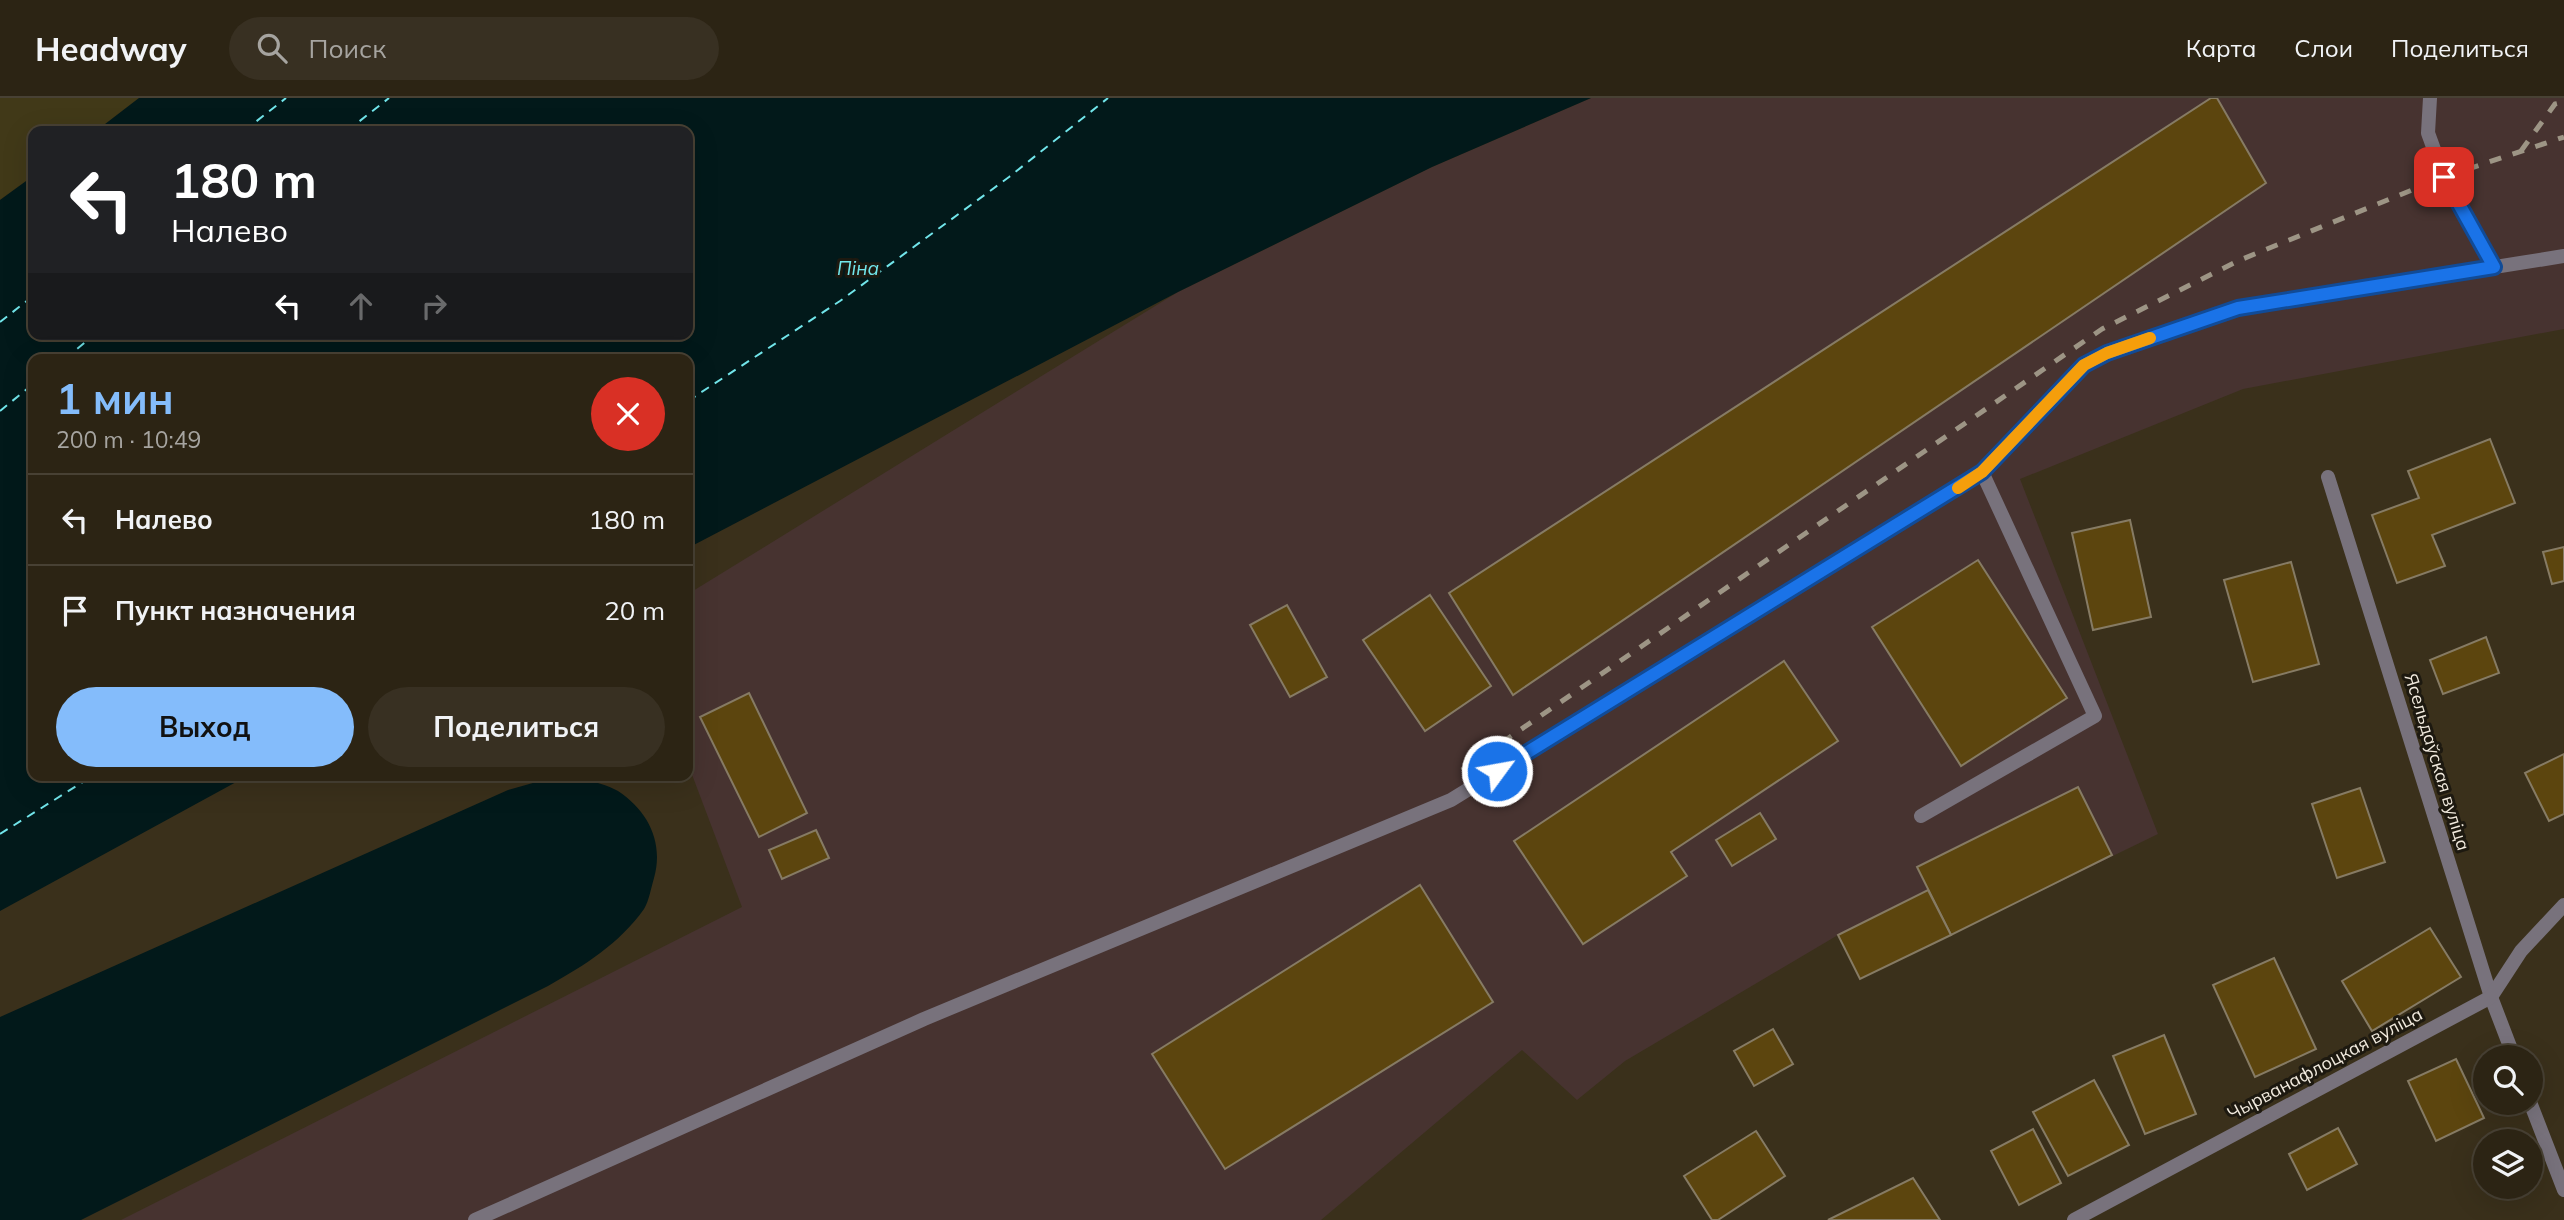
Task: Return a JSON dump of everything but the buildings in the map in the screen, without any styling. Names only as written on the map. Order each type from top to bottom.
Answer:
[{"type":"street","points":[[2430,98],[2428,133],[2444,177],[2494,267]]},
{"type":"street","points":[[475,1220],[924,1019],[1451,800],[1982,472],[2084,365],[2107,353],[2238,308],[2564,256]]},
{"type":"street","points":[[1921,816],[2095,716],[1982,472]]},
{"type":"street","name":"Ясельдаўская вуліца","points":[[2328,477],[2491,997],[2509,1045]]},
{"type":"street","name":"Чырванафлоцкая вуліца","points":[[2074,1220],[2491,997],[2521,951],[2564,905]]},
{"type":"street","points":[[2535,1115],[2564,1190]]},
{"type":"shaded area","points":[[1591,98],[2564,98],[2564,329],[2243,389],[2020,479],[2158,834],[1860,979],[1838,935],[1625,1061],[1577,1100],[1522,1050],[1321,1220],[121,1220],[742,907],[693,777],[693,591],[1178,292],[1432,167]]},
{"type":"sand","points":[[0,98],[139,98],[103,126],[28,126],[28,180],[0,200]]},
{"type":"water","name":"Піна","points":[[139,98],[1591,98],[1432,167],[1178,292],[693,545],[693,354],[28,354],[28,781],[238,781],[0,911],[0,200],[28,180],[28,340],[693,340],[693,126],[103,126]]},
{"type":"water","points":[[540,781],[592,781],[618,791],[638,808],[655,840],[657,865],[644,909],[624,933],[600,953],[548,986],[81,1220],[0,1220],[0,1017],[508,790]]},
{"type":"ferry route","points":[[250,126],[286,98]]},
{"type":"ferry route","points":[[353,126],[389,98]]},
{"type":"ferry route","points":[[693,398],[840,301],[1009,177],[1108,98]]},
{"type":"ferry route","points":[[0,322],[28,300]]},
{"type":"ferry route","points":[[71,354],[88,340]]},
{"type":"ferry route","points":[[0,411],[28,388]]},
{"type":"ferry route","points":[[0,834],[84,781]]},
{"type":"railway","points":[[2521,151],[2555,104],[2564,102]]},
{"type":"railway","points":[[1462,770],[2102,329],[2240,260],[2444,177],[2564,137]]},
{"type":"slow traffic","points":[[1958,488],[1982,472],[2084,365],[2107,353],[2150,338]]},
{"type":"route","points":[[1497,771],[1982,472],[2084,365],[2107,353],[2238,308],[2494,267],[2444,177]]}]
